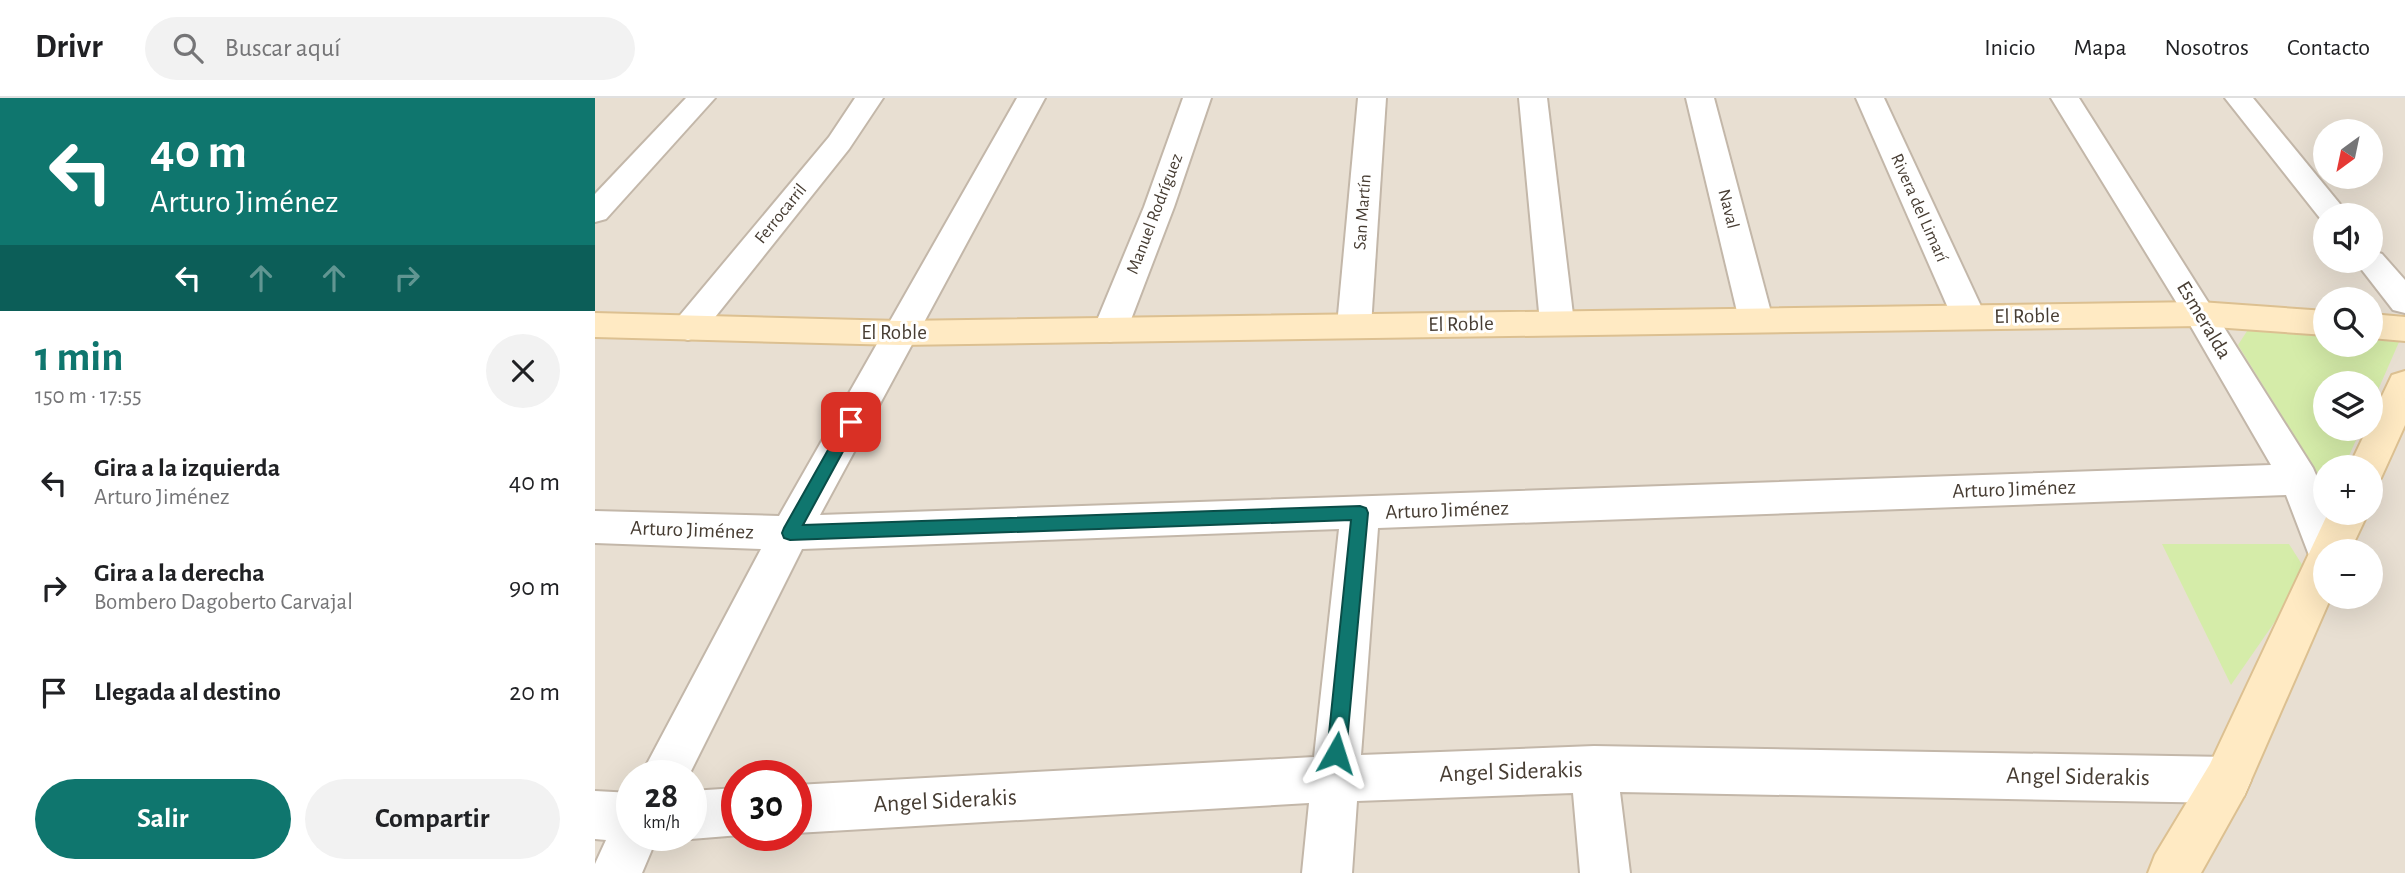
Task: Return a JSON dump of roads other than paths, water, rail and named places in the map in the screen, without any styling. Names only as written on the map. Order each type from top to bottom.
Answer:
[{"type":"street","points":[[595,212],[701,98]]},
{"type":"street","name":"Ferrocarril","points":[[688,328],[839,143],[869,98]]},
{"type":"street","points":[[672,760],[790,533],[1031,98]]},
{"type":"street","name":"Manuel Rodríguez","points":[[1110,330],[1159,207],[1197,98]]},
{"type":"street","name":"San Martín","points":[[1354,326],[1372,98]]},
{"type":"street","points":[[1533,98],[1557,323]]},
{"type":"street","name":"Naval","points":[[1700,98],[1756,320]]},
{"type":"street","name":"Rivera del Limarí","points":[[1870,98],[1969,317]]},
{"type":"street","name":"Esmeralda","points":[[2065,98],[2299,479],[2323,539]]},
{"type":"street","points":[[2239,98],[2324,203]]},
{"type":"street","points":[[2381,273],[2405,302]]},
{"type":"street","name":"El Roble","points":[[595,325],[900,333],[2200,314],[2313,322]]},
{"type":"street","points":[[2383,328],[2405,329]]},
{"type":"street","points":[[2373,455],[2405,384]]},
{"type":"street","name":"Arturo Jiménez","points":[[595,527],[790,533],[2299,479]]},
{"type":"street","points":[[1327,873],[1360,513]]},
{"type":"street","points":[[2173,873],[2227,779],[2313,590]]},
{"type":"street","points":[[1594,769],[1605,873]]},
{"type":"street","name":"Angel Siderakis","points":[[812,808],[1334,779],[1594,769],[2227,779]]},
{"type":"street","points":[[595,816],[616,817]]},
{"type":"street","points":[[616,873],[626,851]]}]
